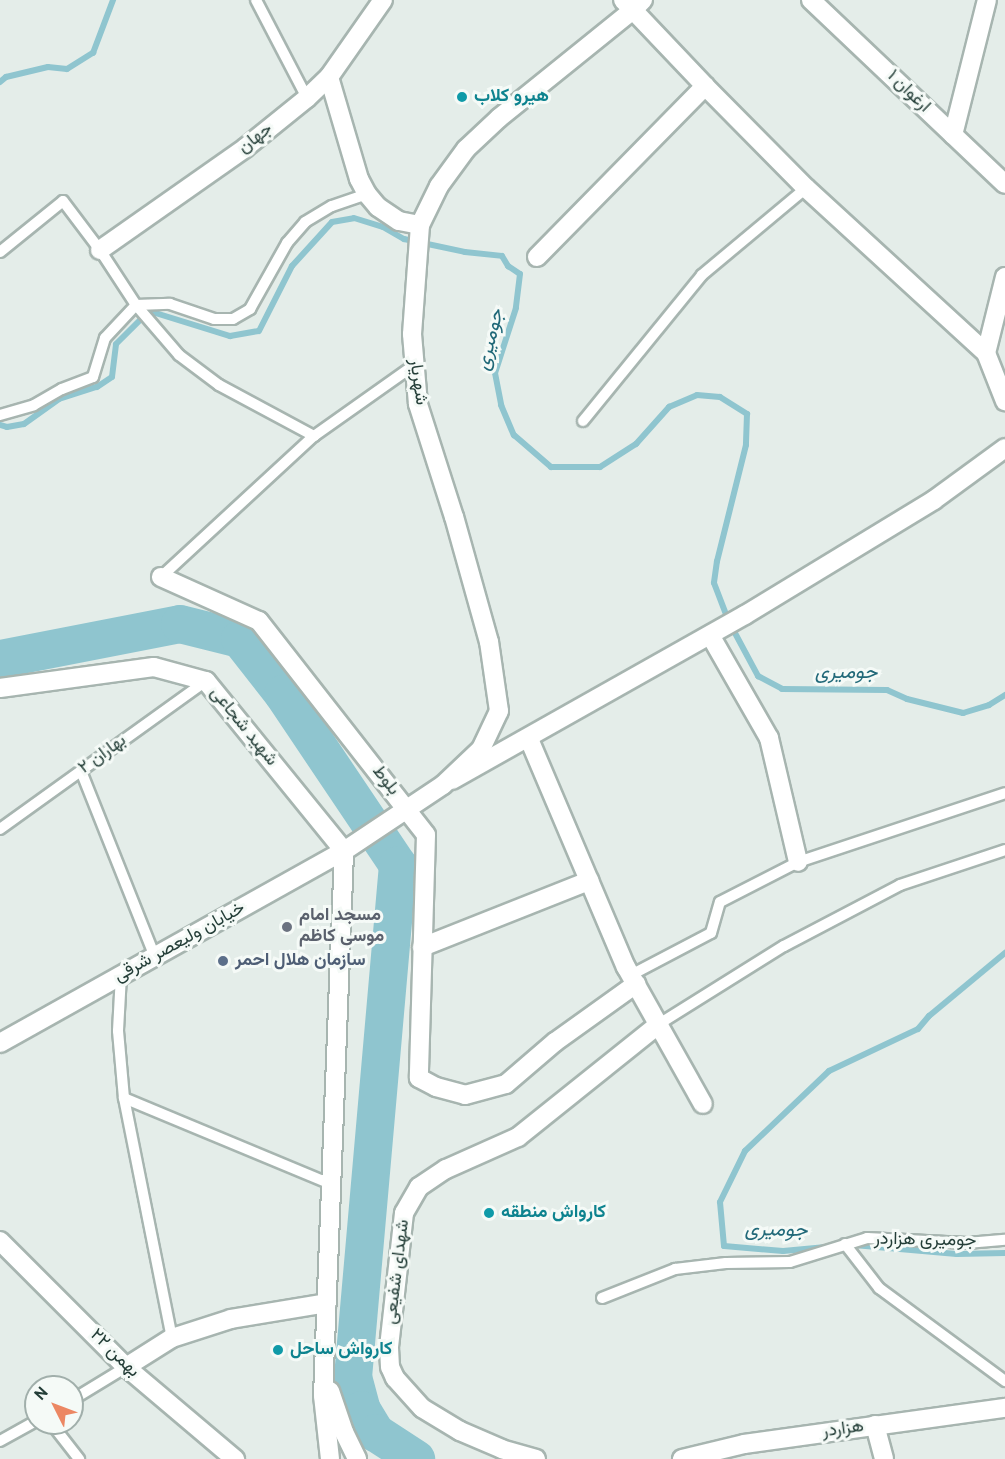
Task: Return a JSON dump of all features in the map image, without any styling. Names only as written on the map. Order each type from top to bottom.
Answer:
[{"type":"street","name":"جهان","points":[[100,250],[245,148],[307,98],[329,77],[383,0]]},
{"type":"street","points":[[953,135],[987,0]]},
{"type":"street","points":[[633,3],[705,86],[806,188],[987,353],[1005,401]]},
{"type":"street","name":"شهریار","points":[[407,809],[443,785],[481,749],[499,711],[489,642],[454,517],[418,404],[411,334],[420,231],[439,186],[466,149],[633,3]]},
{"type":"street","name":"ارغوان ۱","points":[[820,3],[1005,184]]},
{"type":"street","points":[[329,77],[359,179],[378,207],[420,231]]},
{"type":"street","points":[[537,257],[705,86]]},
{"type":"street","points":[[987,353],[1005,277]]},
{"type":"street","points":[[443,785],[529,739],[745,615],[934,500],[1005,448]]},
{"type":"street","name":"بلوط","points":[[161,577],[259,621],[426,835],[419,1078],[436,1087],[465,1095],[506,1084],[555,1042],[637,984]]},
{"type":"street","points":[[703,639],[769,738],[798,862]]},
{"type":"street","name":"شهید شجاعی","points":[[2,689],[154,667],[206,681],[351,846]]},
{"type":"street","points":[[529,739],[589,881],[637,984],[703,1104]]},
{"type":"street","name":"خیابان ولیعصر شرقی","points":[[0,1043],[351,846],[407,809]]},
{"type":"street","points":[[330,1459],[324,1373],[351,846]]},
{"type":"street","points":[[422,947],[589,881]]},
{"type":"street","name":"شهدای شفیعی","points":[[536,1459],[502,1449],[460,1431],[422,1408],[395,1378],[390,1367],[389,1347],[404,1214],[419,1187],[446,1169],[518,1137],[659,1024]]},
{"type":"street","name":"۲۲ بهمن","points":[[0,1241],[126,1367],[235,1459]]},
{"type":"street","points":[[126,1367],[172,1338],[231,1318],[327,1303]]},
{"type":"street","points":[[324,1373],[344,1432],[357,1459]]},
{"type":"street","name":"هزاردر","points":[[682,1459],[744,1444],[1005,1408]]},
{"type":"street","points":[[875,1425],[884,1459]]},
{"type":"lane","points":[[256,0],[307,98]]},
{"type":"lane","points":[[583,421],[702,275],[806,188]]},
{"type":"lane","points":[[0,415],[34,405],[62,389],[93,377],[105,338],[136,305],[170,304],[214,319],[233,319],[250,309],[287,243],[305,222],[332,207],[368,194]]},
{"type":"lane","points":[[0,252],[63,201],[100,250],[136,305],[179,355],[219,385],[314,436]]},
{"type":"lane","points":[[161,577],[314,436],[413,366]]},
{"type":"lane","name":"بهاران ۲","points":[[0,829],[206,681]]},
{"type":"lane","points":[[81,771],[155,957]]},
{"type":"lane","points":[[637,984],[711,933],[720,902],[798,862],[1005,793]]},
{"type":"lane","points":[[659,1024],[784,946],[900,885],[1005,850]]},
{"type":"lane","points":[[122,975],[118,1031],[124,1098],[172,1338]]},
{"type":"lane","points":[[124,1098],[332,1184]]},
{"type":"lane","name":"جومیری هزاردر","points":[[602,1298],[675,1269],[726,1263],[790,1262],[867,1238],[967,1243],[1005,1240]]},
{"type":"lane","points":[[845,1245],[879,1288],[1005,1381]]},
{"type":"lane","points":[[84,1393],[126,1367]]},
{"type":"lane","points":[[0,1441],[24,1428]]},
{"type":"lane","points":[[60,1435],[79,1459]]},
{"type":"waterway","name":"جومیری","points":[[0,82],[6,77],[48,67],[67,69],[93,53],[113,0]]},
{"type":"waterway","name":"جومیری","points":[[0,425],[7,427],[24,424],[59,399],[97,387],[112,377],[116,344],[149,311],[230,336],[259,331],[292,266],[332,222],[354,218],[383,227],[404,239],[465,252],[502,256],[508,266],[520,274],[516,308],[495,373],[501,405],[514,435],[551,467],[600,467],[636,444],[669,407],[697,395],[720,397],[747,414],[746,445],[717,561],[714,583],[728,620],[758,676],[782,689],[887,690],[907,699],[963,713],[989,705],[1005,695]]},
{"type":"waterway","points":[[0,659],[180,624],[240,639],[283,694],[398,865],[353,1377],[362,1410],[376,1433],[416,1459]]},
{"type":"waterway","name":"جومیری","points":[[826,1247],[783,1251],[724,1246],[720,1202],[745,1151],[829,1071],[918,1029],[929,1016],[1005,953]]},
{"type":"waterway","name":"جومیری","points":[[854,1245],[957,1254],[1005,1253]]},
{"type":"place","name":"هیرو کلاب","points":[[462,97]]},
{"type":"place","name":"مسجد امام موسی کاظم","points":[[287,927]]},
{"type":"place","name":"سازمان هلال احمر","points":[[223,961]]},
{"type":"place","name":"کارواش منطقه","points":[[489,1213]]},
{"type":"place","name":"کارواش ساحل","points":[[278,1350]]}]
